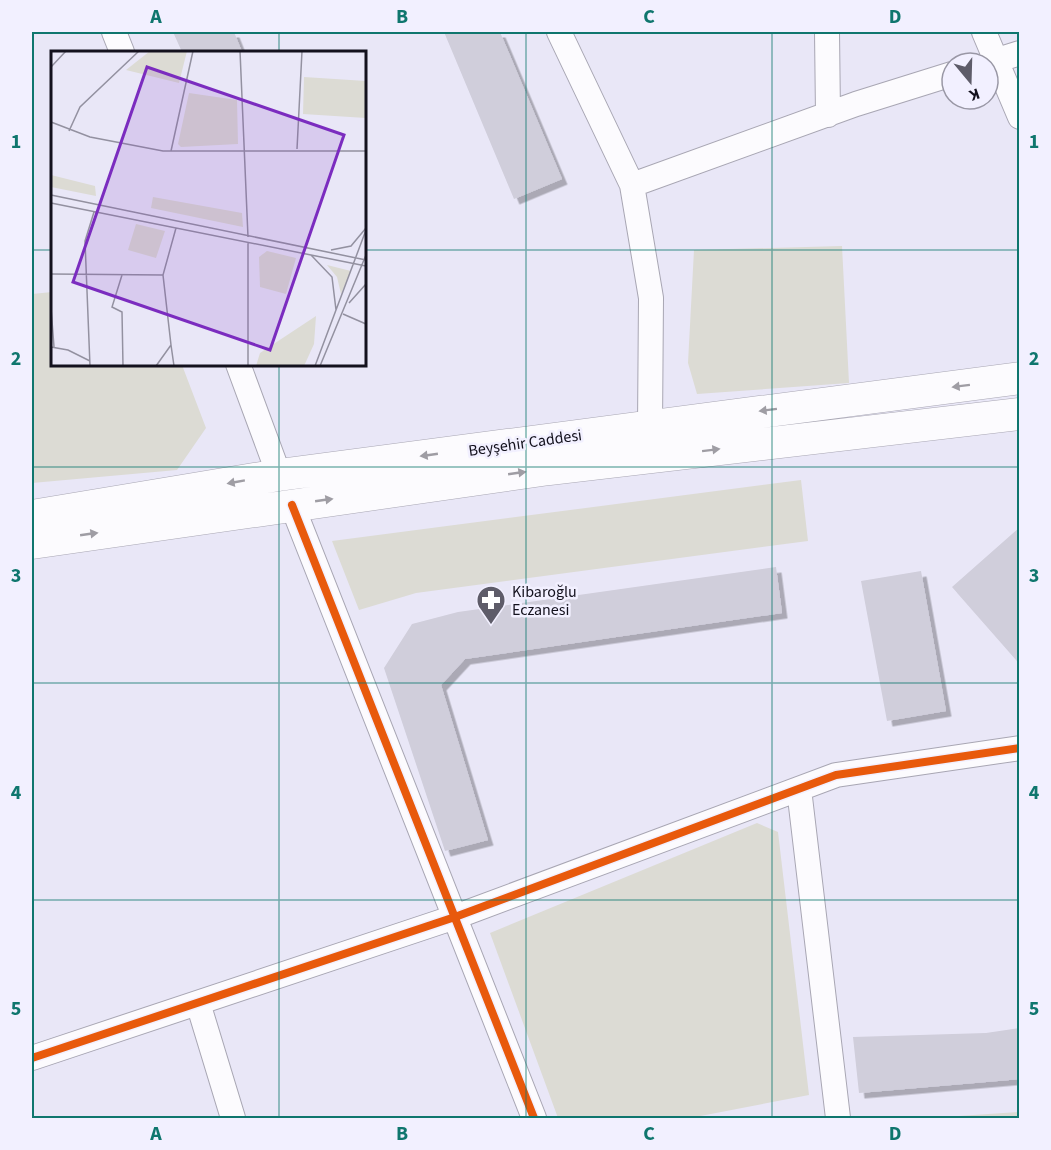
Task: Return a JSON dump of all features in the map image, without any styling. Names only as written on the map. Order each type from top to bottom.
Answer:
[{"type":"main road","name":"Beyşehir Caddesi","points":[[32,516],[279,475],[1020,378]]},
{"type":"main road","name":"Beyşehir Caddesi","points":[[32,543],[549,469],[1020,414]]},
{"type":"street","points":[[114,32],[122,51]]},
{"type":"street","points":[[560,32],[632,185],[651,298],[650,426]]},
{"type":"street","points":[[827,32],[828,115]]},
{"type":"street","points":[[984,32],[989,51]]},
{"type":"street","points":[[1000,59],[1020,53]]},
{"type":"street","points":[[632,185],[940,78]]},
{"type":"street","points":[[1000,78],[1020,117]]},
{"type":"street","points":[[239,366],[279,475]]},
{"type":"street","points":[[292,505],[534,1119]]},
{"type":"street","points":[[32,1058],[455,917],[836,775],[1020,748]]},
{"type":"street","points":[[799,789],[838,1119]]},
{"type":"street","points":[[198,1003],[233,1119]]},
{"type":"shaded area","points":[[842,246],[849,383],[697,394],[688,363],[694,250]]},
{"type":"shaded area","points":[[51,292],[51,366],[182,366],[206,428],[177,470],[32,483],[32,294]]},
{"type":"shaded area","points":[[801,480],[808,541],[416,593],[359,610],[332,541]]},
{"type":"shaded area","points":[[757,823],[778,832],[809,1095],[690,1118],[558,1118],[490,933]]},
{"type":"shaded area","points":[[1019,1112],[1019,1118],[929,1118]]},
{"type":"building","points":[[173,32],[234,32],[242,51],[182,51]]},
{"type":"building","points":[[444,32],[500,32],[562,179],[514,199]]},
{"type":"building","points":[[1020,527],[1020,658],[1017,661],[952,587]]},
{"type":"building","points":[[776,567],[782,613],[465,659],[441,685],[488,840],[445,851],[384,668],[412,624],[458,612]]},
{"type":"building","points":[[921,571],[946,711],[887,721],[861,581]]},
{"type":"building","points":[[1020,1028],[1020,1079],[859,1093],[853,1037],[986,1033]]},
{"type":"cycle path","points":[[292,505],[534,1118]]},
{"type":"cycle path","points":[[32,1058],[455,917],[836,775],[1020,748]]},
{"type":"place","name":"Kibaroğlu Eczanesi","points":[[491,626]]}]
